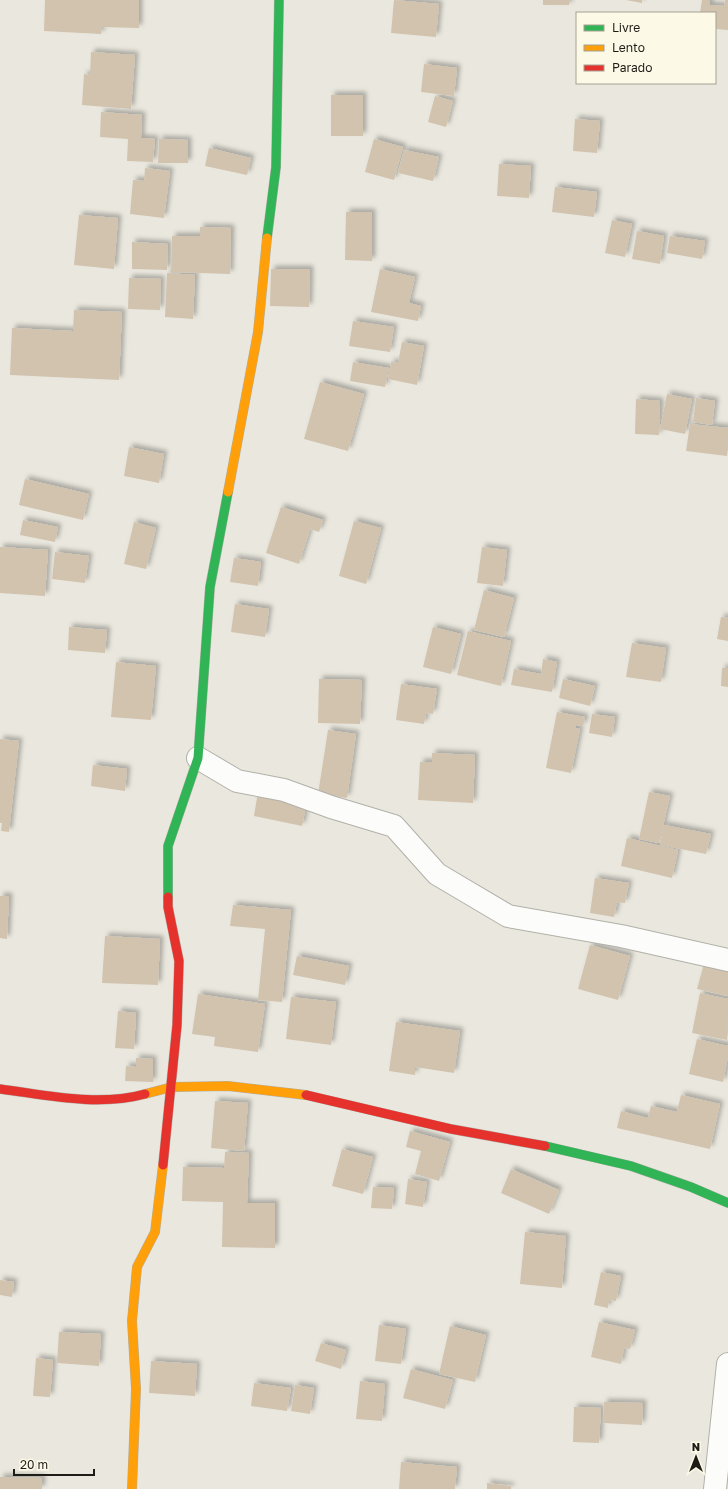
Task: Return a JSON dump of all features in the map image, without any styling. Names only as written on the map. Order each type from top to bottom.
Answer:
[{"type":"street","points":[[132,1489],[136,1389],[132,1321],[137,1267],[155,1232],[178,1025],[179,961],[168,907],[168,846],[198,758],[210,587],[258,332],[264,253],[276,168],[279,0]]},
{"type":"street","points":[[198,758],[236,781],[284,790],[331,807],[394,826],[437,874],[508,916],[621,936],[728,960]]},
{"type":"street","points":[[0,1090],[88,1100],[127,1099],[172,1087],[228,1086],[298,1093],[451,1129],[528,1142],[631,1166],[728,1202]]},
{"type":"street","points":[[715,1489],[728,1364]]},
{"type":"building","points":[[45,0],[139,0],[139,28],[102,27],[101,34],[44,31]]},
{"type":"building","points":[[394,0],[439,4],[436,37],[391,33]]},
{"type":"building","points":[[543,0],[570,0],[569,5],[543,5]]},
{"type":"building","points":[[626,0],[642,0],[642,3]]},
{"type":"building","points":[[702,0],[710,0],[710,5],[724,6],[725,0],[728,0],[728,30],[716,29],[716,12],[700,12]]},
{"type":"building","points":[[91,52],[135,55],[131,109],[82,105],[84,74],[90,75]]},
{"type":"building","points":[[424,64],[457,68],[454,96],[421,92]]},
{"type":"building","points":[[331,95],[363,95],[363,136],[331,136]]},
{"type":"building","points":[[435,96],[453,101],[446,127],[428,122]]},
{"type":"building","points":[[101,112],[142,115],[141,138],[155,139],[153,162],[127,161],[128,139],[100,137]]},
{"type":"building","points":[[575,119],[600,121],[597,153],[573,151]]},
{"type":"building","points":[[159,139],[188,140],[188,163],[158,163]]},
{"type":"building","points":[[374,139],[403,147],[394,180],[365,172]]},
{"type":"building","points":[[209,148],[251,158],[247,175],[205,166]]},
{"type":"building","points":[[404,150],[439,157],[433,181],[398,173]]},
{"type":"building","points":[[499,164],[531,166],[529,198],[497,196]]},
{"type":"building","points":[[145,168],[170,171],[164,218],[130,214],[133,180],[144,181]]},
{"type":"building","points":[[555,187],[597,192],[594,217],[552,212]]},
{"type":"building","points":[[346,212],[372,212],[372,261],[345,260]]},
{"type":"building","points":[[79,215],[118,218],[114,269],[74,265]]},
{"type":"building","points":[[612,220],[632,224],[625,257],[605,253]]},
{"type":"building","points":[[200,227],[231,228],[230,274],[171,272],[172,236],[200,236]]},
{"type":"building","points":[[637,231],[664,236],[660,264],[632,259]]},
{"type":"building","points":[[670,236],[705,241],[702,259],[667,253]]},
{"type":"building","points":[[132,242],[168,244],[167,270],[132,269]]},
{"type":"building","points":[[271,269],[310,269],[309,307],[270,306]]},
{"type":"building","points":[[380,269],[415,277],[409,303],[421,306],[418,321],[371,312]]},
{"type":"building","points":[[167,273],[195,275],[193,319],[165,317]]},
{"type":"building","points":[[129,278],[161,279],[160,310],[128,309]]},
{"type":"building","points":[[74,310],[122,312],[119,380],[10,375],[12,328],[73,331]]},
{"type":"building","points":[[353,321],[394,327],[390,352],[349,346]]},
{"type":"building","points":[[402,342],[424,346],[417,385],[388,379],[391,362],[398,363]]},
{"type":"building","points":[[353,362],[389,368],[385,387],[350,381]]},
{"type":"building","points":[[320,382],[364,394],[348,451],[304,439]]},
{"type":"building","points":[[667,394],[692,399],[685,434],[660,429]]},
{"type":"building","points":[[696,398],[715,401],[712,425],[693,422]]},
{"type":"building","points":[[636,399],[660,401],[659,435],[635,434]]},
{"type":"building","points":[[690,424],[728,428],[727,456],[686,451]]},
{"type":"building","points":[[129,447],[164,454],[159,483],[124,476]]},
{"type":"building","points":[[25,479],[89,494],[83,520],[19,505]]},
{"type":"building","points":[[281,507],[323,520],[319,532],[310,529],[299,564],[266,553]]},
{"type":"building","points":[[23,520],[58,527],[55,542],[20,535]]},
{"type":"building","points":[[354,521],[381,528],[366,584],[339,576]]},
{"type":"building","points":[[134,522],[156,528],[146,569],[124,564]]},
{"type":"building","points":[[0,547],[48,550],[45,596],[0,593]]},
{"type":"building","points":[[482,547],[507,550],[503,586],[477,583]]},
{"type":"building","points":[[55,552],[89,556],[85,583],[52,579]]},
{"type":"building","points":[[234,558],[261,562],[258,586],[230,582]]},
{"type":"building","points":[[484,590],[514,598],[504,637],[474,630]]},
{"type":"building","points":[[235,604],[269,609],[265,637],[231,632]]},
{"type":"building","points":[[721,617],[728,618],[728,641],[717,639]]},
{"type":"building","points":[[69,627],[107,630],[105,653],[68,650]]},
{"type":"building","points":[[433,627],[461,634],[451,674],[423,667]]},
{"type":"building","points":[[468,631],[511,641],[501,686],[457,675]]},
{"type":"building","points":[[632,643],[666,648],[661,682],[626,677]]},
{"type":"building","points":[[543,659],[557,662],[552,692],[511,685],[514,669],[541,674]]},
{"type":"building","points":[[116,662],[156,666],[151,720],[111,717]]},
{"type":"building","points":[[722,668],[728,668],[728,687],[721,686]]},
{"type":"building","points":[[319,679],[362,680],[360,724],[318,723]]},
{"type":"building","points":[[563,679],[595,686],[590,706],[559,698]]},
{"type":"building","points":[[401,684],[437,689],[433,714],[426,713],[424,724],[396,720]]},
{"type":"building","points":[[557,712],[585,717],[583,726],[576,725],[576,728],[580,729],[571,773],[546,768]]},
{"type":"building","points":[[592,714],[615,717],[612,737],[589,733]]},
{"type":"building","points":[[328,730],[356,734],[347,798],[318,794]]},
{"type":"building","points":[[0,739],[19,741],[9,832],[1,831],[2,823],[0,823]]},
{"type":"building","points":[[432,753],[475,755],[473,803],[418,800],[420,762],[432,762]]},
{"type":"building","points":[[93,765],[127,769],[125,791],[91,786]]},
{"type":"building","points":[[258,792],[307,801],[302,826],[254,816]]},
{"type":"building","points":[[649,792],[670,796],[659,843],[639,839]]},
{"type":"building","points":[[664,825],[711,834],[706,854],[660,845]]},
{"type":"building","points":[[627,838],[678,850],[672,878],[621,866]]},
{"type":"building","points":[[595,878],[629,883],[625,903],[617,902],[614,917],[590,913]]},
{"type":"building","points":[[0,896],[9,896],[7,939],[0,938]]},
{"type":"building","points":[[233,905],[291,910],[282,1002],[258,1000],[265,929],[230,926]]},
{"type":"building","points":[[105,936],[160,939],[158,985],[102,983]]},
{"type":"building","points":[[590,945],[630,956],[618,1000],[578,989]]},
{"type":"building","points":[[297,956],[349,966],[345,985],[293,975]]},
{"type":"building","points":[[704,964],[728,970],[728,996],[697,989]]},
{"type":"building","points":[[700,993],[728,999],[727,1040],[692,1033]]},
{"type":"building","points":[[198,994],[265,1004],[258,1052],[214,1046],[215,1037],[192,1034]]},
{"type":"building","points":[[291,997],[336,1002],[331,1045],[286,1039]]},
{"type":"building","points":[[118,1011],[136,1013],[134,1049],[115,1048]]},
{"type":"building","points":[[396,1022],[460,1031],[454,1073],[415,1067],[415,1075],[389,1071]]},
{"type":"building","points":[[697,1039],[728,1046],[728,1056],[723,1082],[689,1074]]},
{"type":"building","points":[[136,1058],[153,1059],[153,1082],[125,1081],[126,1066],[136,1067]]},
{"type":"building","points":[[681,1095],[720,1104],[710,1149],[617,1128],[621,1111],[648,1118],[651,1106],[677,1112]]},
{"type":"building","points":[[215,1101],[248,1103],[244,1151],[211,1148]]},
{"type":"building","points":[[410,1131],[450,1142],[439,1181],[415,1174],[421,1151],[406,1147]]},
{"type":"building","points":[[342,1149],[373,1157],[363,1194],[332,1186]]},
{"type":"building","points":[[225,1152],[249,1153],[247,1203],[275,1203],[275,1248],[222,1247],[223,1202],[182,1201],[183,1167],[224,1168]]},
{"type":"building","points":[[511,1169],[559,1190],[549,1214],[501,1193]]},
{"type":"building","points":[[408,1179],[427,1182],[423,1207],[405,1204]]},
{"type":"building","points":[[373,1187],[394,1188],[392,1209],[371,1208]]},
{"type":"building","points":[[525,1232],[566,1236],[562,1288],[520,1284]]},
{"type":"building","points":[[601,1272],[621,1276],[616,1301],[609,1300],[608,1308],[594,1305]]},
{"type":"building","points":[[0,1280],[14,1282],[12,1297],[0,1295]]},
{"type":"building","points":[[599,1322],[635,1330],[630,1349],[624,1348],[621,1364],[591,1357]]},
{"type":"building","points":[[379,1325],[406,1329],[401,1364],[375,1361]]},
{"type":"building","points":[[450,1326],[486,1335],[475,1382],[439,1374]]},
{"type":"building","points":[[59,1332],[101,1334],[99,1366],[57,1363]]},
{"type":"building","points":[[321,1343],[346,1350],[341,1369],[315,1361]]},
{"type":"building","points":[[36,1358],[53,1360],[50,1397],[33,1396]]},
{"type":"building","points":[[151,1361],[197,1364],[195,1396],[149,1393]]},
{"type":"building","points":[[411,1369],[453,1380],[445,1409],[403,1398]]},
{"type":"building","points":[[360,1381],[385,1384],[382,1421],[356,1419]]},
{"type":"building","points":[[254,1383],[291,1388],[287,1411],[251,1406]]},
{"type":"building","points":[[295,1385],[314,1388],[310,1414],[291,1411]]},
{"type":"building","points":[[604,1402],[643,1403],[642,1425],[603,1423]]},
{"type":"building","points":[[574,1407],[601,1408],[599,1443],[573,1442]]},
{"type":"building","points":[[401,1462],[457,1467],[455,1489],[399,1489]]},
{"type":"building","points":[[0,1477],[42,1478],[42,1489],[0,1489]]},
{"type":"building","points":[[487,1483],[511,1486],[511,1489],[487,1489]]},
{"type":"traffic: fast","points":[[267,238],[276,167],[279,0]]},
{"type":"traffic: fast","points":[[168,897],[168,846],[198,758],[210,587],[228,492]]},
{"type":"traffic: fast","points":[[545,1146],[631,1166],[691,1187],[728,1203]]},
{"type":"traffic: slow","points":[[228,492],[258,332],[267,238]]},
{"type":"traffic: slow","points":[[145,1094],[172,1087],[228,1086],[306,1095]]},
{"type":"traffic: slow","points":[[132,1489],[136,1389],[132,1321],[137,1267],[155,1232],[163,1165]]},
{"type":"traffic: jam","points":[[163,1165],[177,1025],[179,961],[168,907],[168,897]]},
{"type":"traffic: jam","points":[[0,1089],[54,1097],[91,1100],[109,1100],[145,1094]]},
{"type":"traffic: jam","points":[[306,1095],[451,1129],[545,1146]]}]
